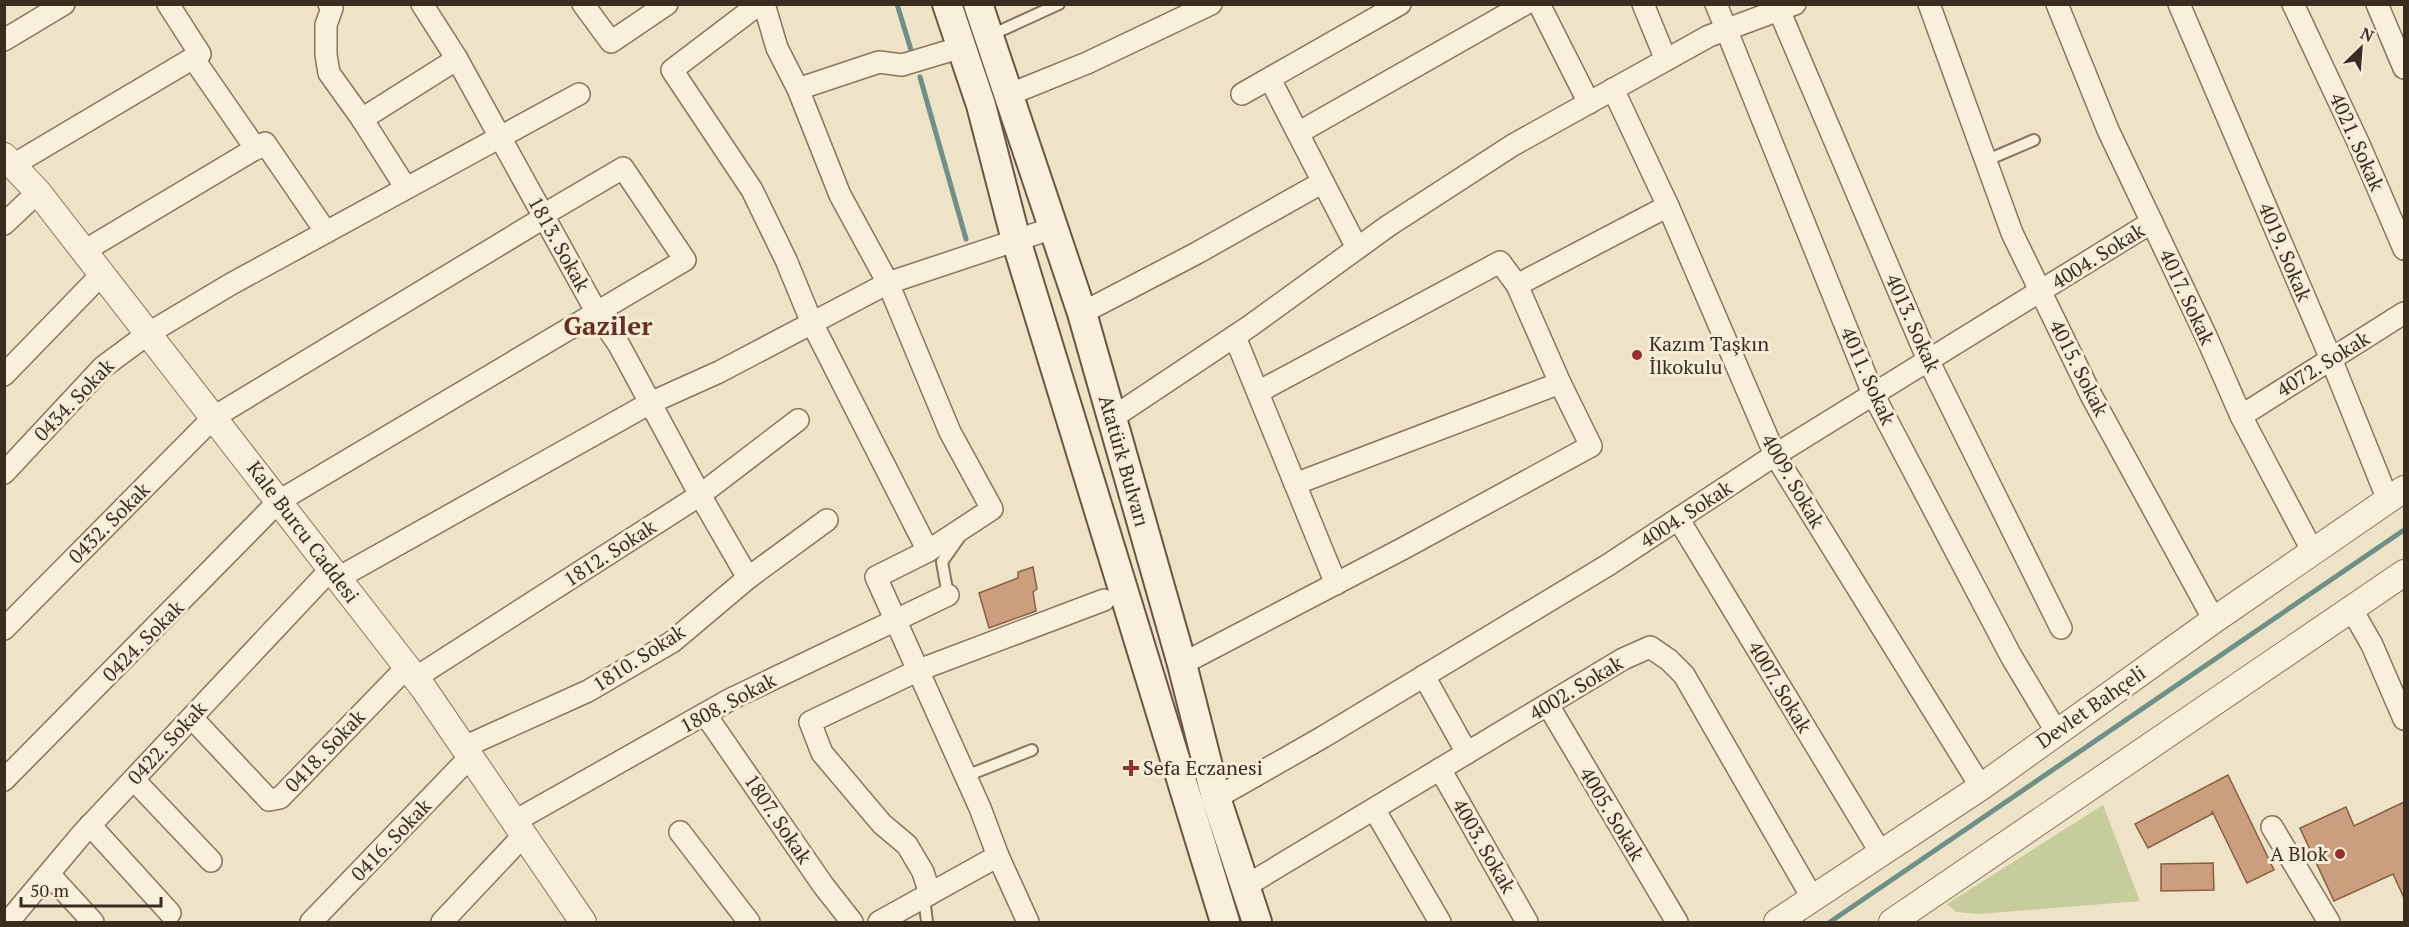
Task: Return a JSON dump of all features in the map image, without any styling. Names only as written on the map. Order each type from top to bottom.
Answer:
[{"type":"main road","name":"Atatürk Bulvarı","points":[[947,4],[981,105],[1016,240],[1225,922]]},
{"type":"main road","name":"Atatürk Bulvarı","points":[[978,4],[1082,313],[1182,664],[1216,798],[1257,922]]},
{"type":"street","points":[[4,39],[64,4]]},
{"type":"street","points":[[9,160],[200,54],[168,4]]},
{"type":"street","name":"1813. Sokak","points":[[422,4],[457,59],[748,578]]},
{"type":"street","points":[[583,4],[611,42],[667,4]]},
{"type":"street","points":[[759,4],[672,70],[752,190],[786,260],[812,323],[928,551]]},
{"type":"street","points":[[764,4],[777,48],[798,89],[840,195],[888,283],[950,432],[992,509],[928,551],[876,577],[966,776],[998,856],[1028,922]]},
{"type":"street","points":[[1008,94],[1087,63],[1211,4]]},
{"type":"street","points":[[1242,94],[1401,4]]},
{"type":"street","points":[[1298,133],[1525,4]]},
{"type":"street","points":[[1539,4],[1589,103]]},
{"type":"street","points":[[1643,4],[1666,60]]},
{"type":"street","name":"4011. Sokak","points":[[1716,4],[1873,394],[2011,656],[2056,731]]},
{"type":"street","name":"4015. Sokak","points":[[1929,4],[2012,233],[2092,397],[2214,620]]},
{"type":"street","name":"4017. Sokak","points":[[2057,4],[2108,130],[2241,416],[2313,552]]},
{"type":"street","name":"4019. Sokak","points":[[2179,4],[2331,359],[2396,495]]},
{"type":"street","name":"4021. Sokak","points":[[2293,4],[2358,142],[2404,249]]},
{"type":"street","points":[[2377,4],[2404,68]]},
{"type":"street","points":[[333,6],[326,24],[326,56],[329,73],[362,119],[406,188]]},
{"type":"street","points":[[1112,418],[1235,336],[1357,248],[1512,145],[1708,36],[1787,7]]},
{"type":"street","name":"4013. Sokak","points":[[1787,7],[1928,360],[2061,628]]},
{"type":"street","points":[[798,89],[879,62],[903,65],[962,47]]},
{"type":"street","points":[[193,58],[256,149]]},
{"type":"street","points":[[362,119],[457,59]]},
{"type":"street","points":[[1269,79],[1357,248]]},
{"type":"street","name":"4009. Sokak","points":[[1613,89],[1668,206],[1775,455],[1981,787]]},
{"type":"street","name":"0434. Sokak","points":[[4,473],[103,366],[148,333],[231,284],[579,94]]},
{"type":"street","points":[[84,251],[265,143],[326,232]]},
{"type":"street","name":"Kale Burcu Caddesi","points":[[9,160],[38,192],[411,673],[519,828],[579,920]]},
{"type":"street","name":"0424. Sokak","points":[[4,780],[279,501],[685,260],[623,168],[544,216]]},
{"type":"street","points":[[1082,313],[1323,183]]},
{"type":"street","points":[[4,224],[38,192]]},
{"type":"street","points":[[1517,285],[1668,206]]},
{"type":"street","name":"0432. Sokak","points":[[4,629],[214,417],[544,216]]},
{"type":"street","name":"4004. Sokak","points":[[1216,798],[1424,676],[1679,520],[1775,455],[2152,222]]},
{"type":"street","name":"0422. Sokak","points":[[8,922],[90,825],[335,573],[650,403],[718,372],[888,283],[1053,228]]},
{"type":"street","points":[[1182,664],[1592,446],[1560,383],[1517,285],[1500,262],[1258,392]]},
{"type":"street","points":[[4,375],[102,274]]},
{"type":"street","name":"4072. Sokak","points":[[2241,416],[2404,313]]},
{"type":"street","points":[[1235,336],[1336,584]]},
{"type":"street","points":[[1295,484],[1560,383]]},
{"type":"street","name":"1812. Sokak","points":[[411,673],[700,495],[798,420]]},
{"type":"street","name":"Devlet Bahçeli","points":[[1777,922],[1981,787],[2056,731],[2396,495]]},
{"type":"street","name":"1810. Sokak","points":[[467,752],[588,691],[672,642],[748,578],[827,520]]},
{"type":"street","name":"4007. Sokak","points":[[1679,520],[1881,853]]},
{"type":"street","points":[[1905,920],[2404,573]]},
{"type":"street","name":"1808. Sokak","points":[[442,922],[519,828],[705,714],[948,595]]},
{"type":"street","points":[[927,895],[923,873],[907,845],[882,824],[822,753],[810,722],[919,670],[1104,600]]},
{"type":"street","points":[[2351,608],[2372,645],[2404,719]]},
{"type":"street","name":"4002. Sokak","points":[[1244,887],[1623,659],[1650,647],[1669,660],[1684,675],[1812,899]]},
{"type":"street","name":"0418. Sokak","points":[[192,718],[269,800],[280,798],[411,673]]},
{"type":"street","points":[[1424,676],[1467,753]]},
{"type":"street","name":"4005. Sokak","points":[[1548,705],[1677,922]]},
{"type":"street","name":"1807. Sokak","points":[[705,714],[852,922]]},
{"type":"street","name":"0416. Sokak","points":[[312,922],[467,752]]},
{"type":"street","name":"4003. Sokak","points":[[1440,769],[1527,922]]},
{"type":"street","points":[[134,780],[211,861]]},
{"type":"street","points":[[1374,809],[1440,922]]},
{"type":"street","points":[[90,825],[170,913]]},
{"type":"street","points":[[2272,826],[2329,922]]},
{"type":"street","points":[[680,831],[749,922]]},
{"type":"street","points":[[879,922],[998,856]]},
{"type":"street","points":[[49,874],[93,922]]},
{"type":"lane","points":[[989,36],[1059,4]]},
{"type":"lane","points":[[1986,161],[2034,140]]},
{"type":"lane","points":[[948,595],[942,562],[967,526]]},
{"type":"lane","points":[[966,776],[1032,750]]},
{"type":"lane","points":[[927,895],[927,922]]},
{"type":"green space","points":[[2103,805],[2140,901],[1978,914],[1956,912],[1947,904]]},
{"type":"building","points":[[1033,567],[1037,589],[1033,592],[1036,611],[989,628],[979,593],[1018,578],[1018,572]]},
{"type":"building","points":[[2228,775],[2274,870],[2247,883],[2212,811],[2212,814],[2148,848],[2135,824]]},
{"type":"building","name":"A Blok","points":[[2404,802],[2404,898],[2393,874],[2334,901],[2300,828],[2346,807],[2354,826]]},
{"type":"building","points":[[2213,863],[2214,890],[2161,891],[2161,864]]},
{"type":"waterway","points":[[897,4],[911,50]]},
{"type":"waterway","points":[[920,77],[966,239]]},
{"type":"waterway","points":[[1830,922],[2404,530]]},
{"type":"place","name":"Kazım Taşkın İlkokulu","points":[[1637,355]]},
{"type":"place","name":"Sefa Eczanesi","points":[[1131,768]]},
{"type":"place","name":"A Blok","points":[[2340,854]]},
{"type":"district","name":"Gaziler","points":[[608,326]]}]
